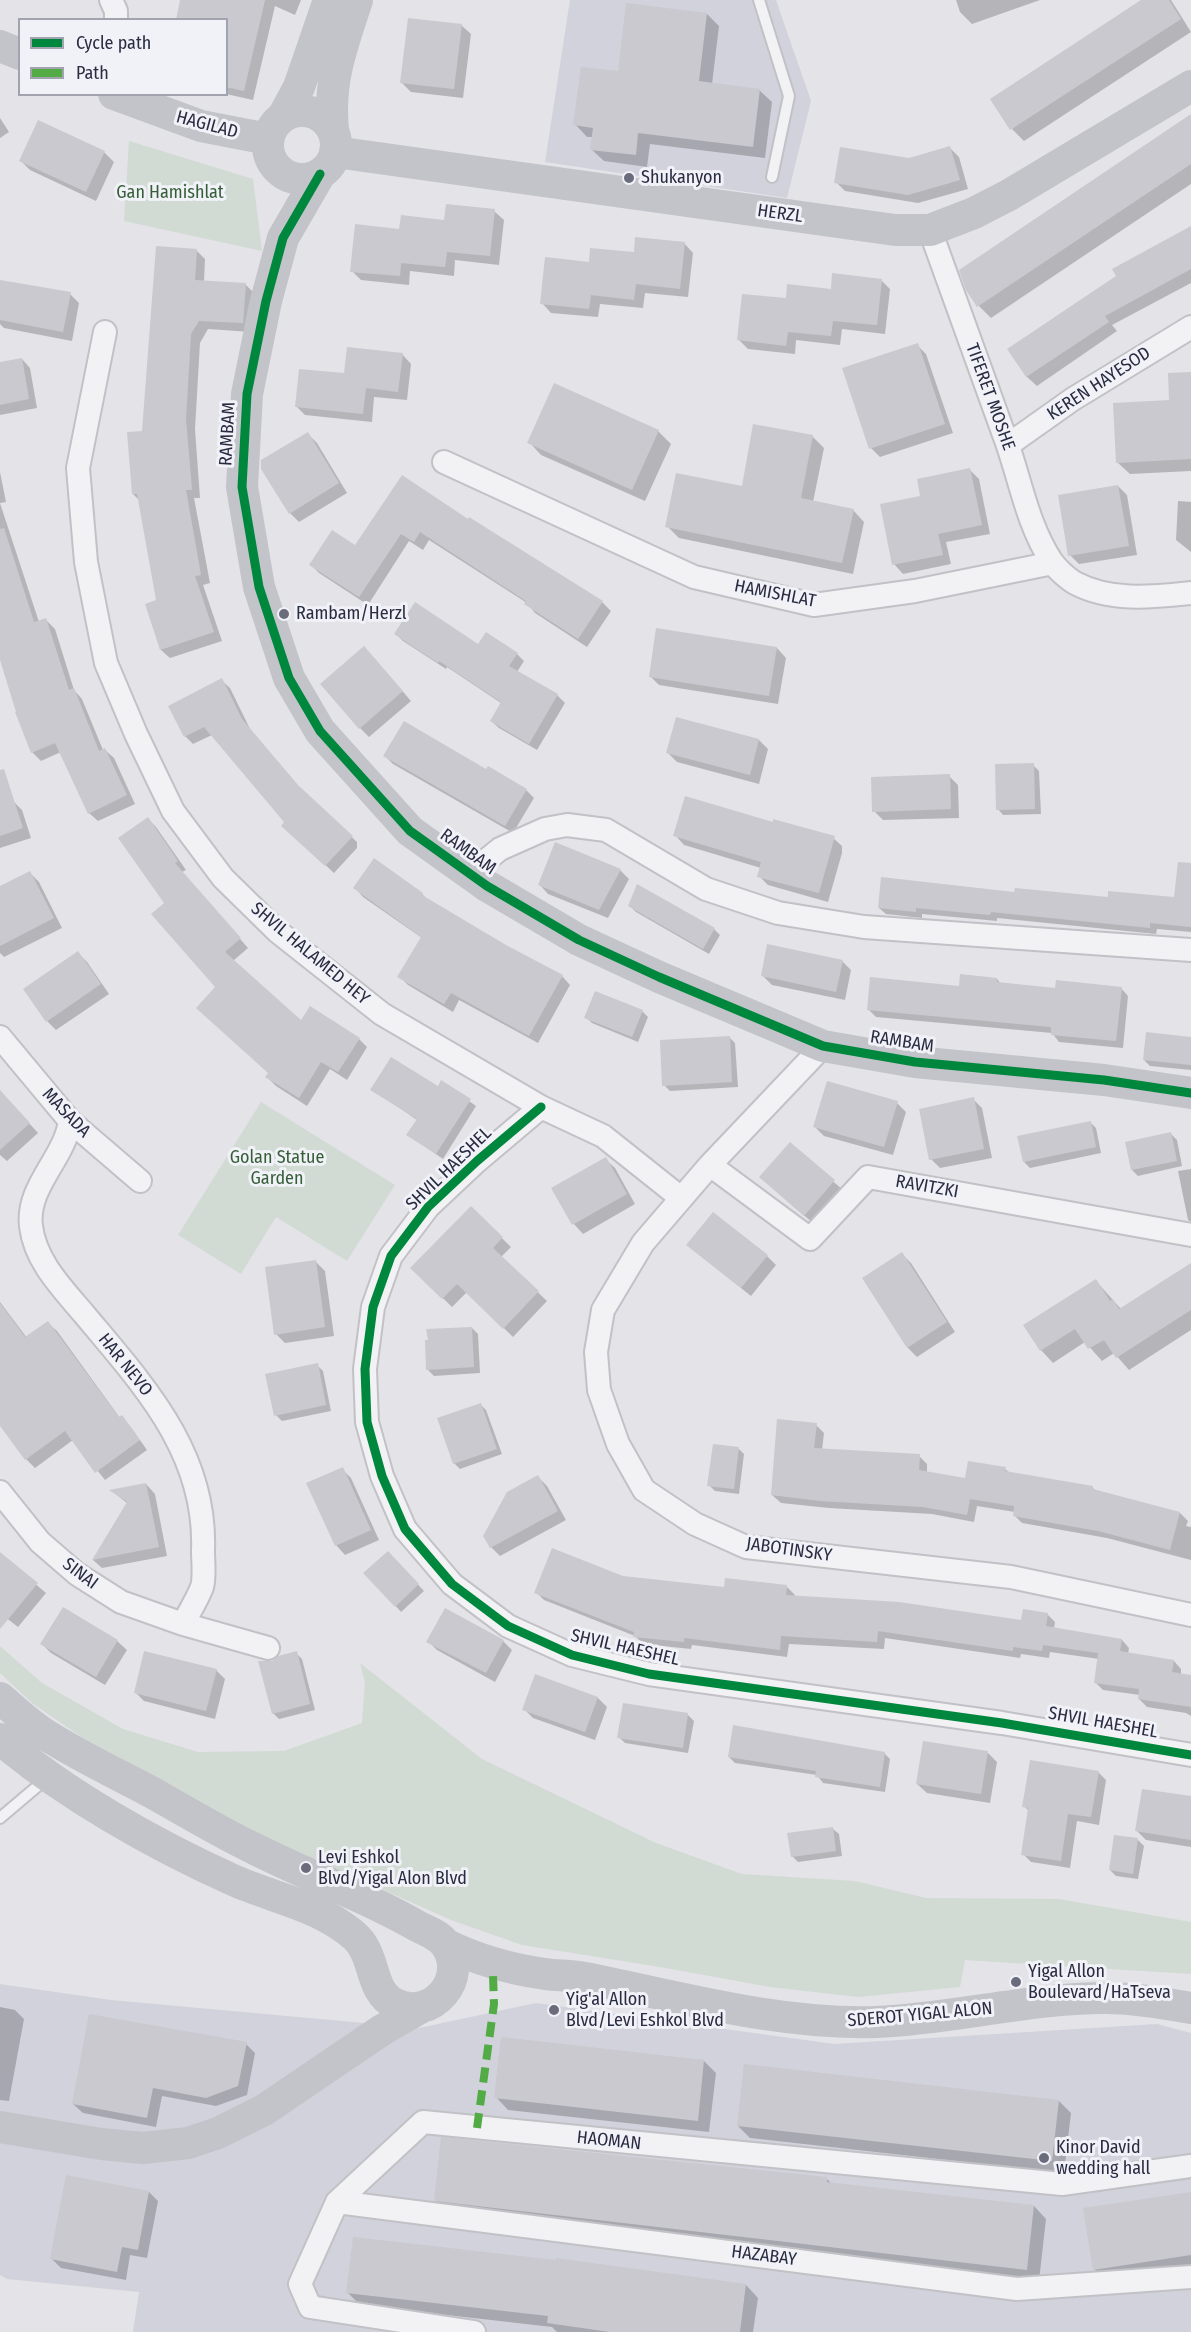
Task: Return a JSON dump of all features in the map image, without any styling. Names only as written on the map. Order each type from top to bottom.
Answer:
[{"type":"street","points":[[111,0],[116,11],[116,18]]},
{"type":"street","points":[[329,0],[299,87],[276,127],[269,156],[278,169],[288,176],[301,179],[329,152],[331,93],[340,53],[357,0]]},
{"type":"street","points":[[0,46],[18,53]]},
{"type":"street","name":"HERZL","points":[[329,152],[895,230],[930,230],[974,213],[1009,195],[1191,86]]},
{"type":"street","name":"HAGILAD","points":[[119,96],[201,126],[276,127]]},
{"type":"street","points":[[276,127],[296,111],[309,111],[326,120],[329,152]]},
{"type":"street","name":"RAMBAM","points":[[329,152],[283,238],[266,301],[247,394],[242,486],[259,587],[290,678],[320,731],[410,831],[487,886],[579,940],[752,1018],[823,1046],[915,1062],[1104,1080],[1191,1093]]},
{"type":"street","name":"RAMBAM","points":[[278,169],[283,238]]},
{"type":"street","name":"TIFERET MOSHE","points":[[930,230],[1008,445],[1026,509],[1053,563]]},
{"type":"street","name":"KEREN HAYESOD","points":[[1008,445],[1073,399],[1191,327]]},
{"type":"street","name":"SHVIL HALAMED HEY","points":[[105,332],[78,468],[86,562],[106,663],[135,734],[172,811],[224,879],[286,938],[382,1014],[541,1107],[603,1136],[681,1198]]},
{"type":"street","name":"HAMISHLAT","points":[[444,462],[694,577],[814,605],[915,591],[1053,563]]},
{"type":"street","points":[[1053,563],[1074,582],[1101,594],[1142,598],[1191,594]]},
{"type":"street","points":[[469,873],[500,849],[545,829],[567,825],[606,830],[706,889],[778,913],[864,927],[1191,950]]},
{"type":"street","name":"MASADA","points":[[0,1037],[70,1121],[140,1181]]},
{"type":"street","name":"JABOTINSKY","points":[[823,1046],[710,1165],[643,1243],[603,1310],[596,1352],[599,1390],[618,1443],[645,1490],[695,1524],[746,1547],[1011,1577],[1191,1615]]},
{"type":"street","name":"SHVIL HAESHEL","points":[[541,1107],[477,1161],[428,1207],[391,1256],[374,1307],[365,1369],[367,1422],[382,1476],[405,1529],[452,1584],[508,1626],[572,1655],[638,1671],[1002,1723],[1191,1755]]},
{"type":"street","name":"HAR NEVO","points":[[70,1121],[68,1137],[33,1202],[30,1224],[36,1249],[52,1277],[149,1393],[178,1440],[200,1497],[204,1536],[202,1586],[183,1624]]},
{"type":"street","name":"RAVITZKI","points":[[710,1165],[810,1239],[868,1177],[1191,1235]]},
{"type":"street","name":"SINAI","points":[[0,1492],[40,1542],[77,1574],[121,1602],[183,1624],[268,1648]]},
{"type":"street","name":"SDEROT YIGAL ALON","points":[[0,1698],[44,1733],[253,1848],[390,1910],[464,1953],[495,1964],[544,1974]]},
{"type":"street","points":[[0,1739],[49,1777],[141,1833],[233,1880],[338,1923],[358,1939],[375,1979],[386,1998],[396,2004],[409,2008],[433,2000],[451,1981],[453,1968],[451,1955],[434,1937],[410,1928],[398,1931],[387,1937],[374,1958],[375,1979]]},
{"type":"street","name":"SDEROT YIGAL ALON","points":[[0,2127],[101,2144],[143,2148],[188,2143],[218,2133],[264,2110],[382,2030],[467,1983],[493,1975],[544,1974],[582,1977],[754,2012],[825,2022],[877,2022],[1051,2001],[1107,1998],[1191,2008]]},
{"type":"street","name":"SDEROT YIGAL ALON","points":[[344,2056],[367,2017],[375,1979]]},
{"type":"street","name":"HAOMAN","points":[[474,2332],[310,2307],[300,2284],[337,2202],[423,2122],[1062,2184],[1191,2166]]},
{"type":"street","name":"HAZABAY","points":[[337,2202],[1017,2289],[1191,2277]]},
{"type":"lane","points":[[759,0],[789,96],[772,177]]},
{"type":"lane","points":[[0,1818],[49,1777]]},
{"type":"shaded area","name":"Shukanyon","points":[[570,0],[776,0],[811,101],[787,198],[545,162]]},
{"type":"shaded area","points":[[0,1984],[111,2000],[419,2028],[536,2003],[834,2044],[1157,2024],[1191,2033],[1191,2332],[133,2332],[139,2292],[7,2279],[0,2275]]},
{"type":"green space","name":"Gan Hamishlat","points":[[129,141],[253,179],[262,251],[124,221]]},
{"type":"green space","name":"Golan Statue Garden","points":[[261,1102],[395,1185],[347,1261],[276,1217],[241,1274],[178,1235]]},
{"type":"green space","points":[[0,1646],[42,1683],[123,1729],[198,1752],[284,1751],[362,1723],[365,1682],[360,1663],[482,1759],[656,1843],[742,1874],[855,1881],[926,1898],[1059,1899],[1191,1922],[1191,1974],[965,1960],[960,1987],[858,1997],[770,1987],[522,1945],[451,1920],[244,1828],[112,1758],[32,1703],[0,1673]]},
{"type":"building","points":[[180,0],[265,0],[244,91],[228,87],[228,18],[176,18]]},
{"type":"building","points":[[1141,0],[1169,0],[1181,19],[1010,130],[990,99]]},
{"type":"building","points":[[626,3],[707,13],[699,81],[760,89],[753,147],[638,133],[636,155],[590,150],[593,128],[573,125],[581,67],[618,71]]},
{"type":"building","points":[[408,18],[462,24],[454,89],[400,83]]},
{"type":"building","points":[[1191,114],[1191,164],[977,307],[966,290],[959,270]]},
{"type":"building","points":[[38,120],[105,151],[86,192],[19,161]]},
{"type":"building","points":[[950,146],[960,180],[908,195],[834,183],[840,147],[909,158]]},
{"type":"building","points":[[446,204],[495,209],[490,256],[447,252],[445,267],[401,263],[400,276],[350,272],[355,224],[399,229],[401,215],[444,220]]},
{"type":"building","points":[[1191,226],[1191,269],[1105,316],[1109,322],[1026,377],[1007,349],[1116,276],[1112,269]]},
{"type":"building","points":[[635,237],[685,242],[680,289],[636,284],[634,300],[591,295],[589,309],[540,304],[545,257],[589,262],[590,248],[634,252]]},
{"type":"building","points":[[156,246],[197,249],[195,280],[246,283],[243,323],[199,321],[191,334],[186,419],[192,490],[186,490],[201,575],[195,576],[214,632],[160,650],[145,604],[156,600],[137,494],[132,494],[127,432],[142,431]]},
{"type":"building","points":[[832,273],[882,279],[877,325],[833,321],[831,336],[788,332],[786,346],[737,340],[742,294],[786,298],[787,284],[831,289]]},
{"type":"building","points":[[0,280],[71,292],[63,332],[0,320]]},
{"type":"building","points":[[918,343],[945,424],[869,449],[842,368]]},
{"type":"building","points":[[347,347],[403,353],[398,392],[366,388],[363,414],[295,407],[299,369],[344,373]]},
{"type":"building","points":[[22,358],[29,399],[0,405],[0,362]]},
{"type":"building","points":[[1191,372],[1191,459],[1116,463],[1113,403],[1169,400],[1168,373]]},
{"type":"building","points":[[554,383],[659,430],[632,490],[527,443]]},
{"type":"building","points":[[753,424],[813,435],[801,498],[854,509],[842,563],[665,527],[676,473],[742,486]]},
{"type":"building","points":[[308,432],[339,483],[289,514],[261,469],[261,460]]},
{"type":"building","points":[[970,468],[982,525],[938,534],[943,555],[892,565],[880,504],[920,496],[917,479]]},
{"type":"building","points":[[402,475],[468,519],[469,517],[603,601],[578,639],[524,604],[526,601],[420,532],[414,542],[401,534],[359,597],[309,565],[332,530],[355,545]]},
{"type":"building","points":[[1118,485],[1129,546],[1068,556],[1058,495]]},
{"type":"building","points":[[4,528],[34,622],[46,618],[69,690],[74,688],[99,751],[105,748],[127,795],[88,814],[55,743],[31,753],[15,712],[0,660],[0,529]]},
{"type":"building","points":[[415,602],[478,644],[486,632],[518,653],[509,666],[558,694],[529,744],[490,721],[501,702],[394,634]]},
{"type":"building","points":[[656,628],[777,647],[769,696],[649,677]]},
{"type":"building","points":[[364,646],[403,691],[359,729],[320,684]]},
{"type":"building","points":[[222,678],[242,719],[298,785],[353,836],[325,866],[281,826],[284,822],[204,727],[184,737],[168,706]]},
{"type":"building","points":[[676,717],[759,739],[750,775],[666,753]]},
{"type":"building","points":[[404,721],[486,769],[488,766],[527,789],[505,826],[383,756]]},
{"type":"building","points":[[1034,763],[1035,809],[996,810],[995,764]]},
{"type":"building","points":[[4,769],[23,828],[0,836],[0,770]]},
{"type":"building","points":[[950,774],[951,809],[872,812],[871,777]]},
{"type":"building","points":[[685,796],[773,822],[773,819],[835,836],[819,893],[757,877],[761,862],[673,836]]},
{"type":"building","points":[[148,817],[178,861],[175,863],[241,938],[225,952],[301,1020],[310,1006],[360,1038],[338,1072],[321,1062],[299,1098],[265,1077],[268,1073],[196,1008],[215,987],[151,914],[164,903],[118,838]]},
{"type":"building","points":[[555,842],[621,869],[599,910],[538,885]]},
{"type":"building","points":[[374,858],[423,893],[422,895],[506,945],[563,975],[529,1036],[451,993],[444,1004],[397,977],[421,937],[353,888]]},
{"type":"building","points":[[1178,862],[1191,863],[1191,927],[1150,923],[1150,928],[991,912],[990,915],[916,908],[916,912],[878,908],[881,877],[1014,892],[1015,888],[1108,897],[1108,891],[1174,897]]},
{"type":"building","points":[[30,871],[54,918],[0,946],[0,886]]},
{"type":"building","points":[[637,884],[715,928],[703,949],[628,906]]},
{"type":"building","points":[[767,944],[843,960],[836,992],[761,976]]},
{"type":"building","points":[[78,951],[101,984],[46,1022],[23,989]]},
{"type":"building","points":[[960,974],[997,978],[997,982],[1055,988],[1056,980],[1122,987],[1116,1041],[1051,1035],[1051,1027],[867,1010],[870,977],[959,986]]},
{"type":"building","points":[[595,991],[643,1010],[632,1037],[584,1018]]},
{"type":"building","points":[[1146,1032],[1191,1037],[1191,1065],[1143,1060]]},
{"type":"building","points":[[730,1036],[732,1082],[662,1086],[660,1040]]},
{"type":"building","points":[[391,1057],[438,1086],[441,1080],[471,1099],[436,1154],[406,1135],[417,1119],[370,1090]]},
{"type":"building","points":[[827,1081],[898,1101],[884,1147],[813,1127]]},
{"type":"building","points":[[0,1090],[30,1123],[0,1150]]},
{"type":"building","points":[[974,1097],[984,1149],[929,1160],[919,1109]]},
{"type":"building","points":[[1091,1121],[1096,1147],[1023,1162],[1017,1136]]},
{"type":"building","points":[[1171,1132],[1177,1161],[1131,1170],[1125,1142]]},
{"type":"building","points":[[790,1142],[835,1180],[804,1216],[759,1177]]},
{"type":"building","points":[[606,1157],[627,1194],[572,1225],[551,1188]]},
{"type":"building","points":[[471,1206],[503,1237],[493,1248],[539,1291],[503,1329],[457,1284],[442,1299],[410,1268]]},
{"type":"building","points":[[713,1212],[768,1255],[741,1288],[686,1245]]},
{"type":"building","points":[[902,1252],[947,1322],[907,1348],[862,1278]]},
{"type":"building","points":[[316,1260],[325,1327],[274,1335],[265,1267]]},
{"type":"building","points":[[1191,1263],[1191,1310],[1116,1358],[1104,1340],[1088,1349],[1075,1329],[1040,1351],[1023,1325],[1096,1279],[1110,1301],[1113,1299],[1119,1309]]},
{"type":"building","points":[[0,1303],[25,1337],[48,1321],[119,1417],[122,1415],[140,1440],[95,1473],[65,1431],[25,1460],[0,1426]]},
{"type":"building","points":[[472,1327],[474,1367],[426,1370],[425,1340],[428,1340],[426,1329]]},
{"type":"building","points":[[318,1363],[326,1405],[274,1416],[265,1374]]},
{"type":"building","points":[[481,1403],[497,1449],[453,1464],[437,1418]]},
{"type":"building","points":[[777,1419],[817,1423],[814,1448],[920,1454],[919,1470],[965,1478],[968,1461],[1006,1467],[1005,1471],[1093,1486],[1093,1489],[1180,1512],[1170,1550],[1098,1531],[1013,1516],[1014,1506],[970,1499],[967,1515],[923,1507],[820,1501],[771,1495]]},
{"type":"building","points":[[713,1444],[739,1447],[734,1489],[707,1486]]},
{"type":"building","points":[[343,1467],[371,1530],[335,1546],[306,1483]]},
{"type":"building","points":[[538,1475],[558,1511],[490,1548],[483,1536],[507,1492]]},
{"type":"building","points":[[146,1483],[159,1547],[92,1560],[127,1502],[109,1490]]},
{"type":"building","points":[[552,1548],[623,1576],[724,1587],[725,1578],[787,1585],[786,1595],[899,1602],[1021,1620],[1023,1609],[1048,1613],[1046,1626],[1122,1639],[1120,1651],[1174,1660],[1172,1672],[1191,1675],[1191,1707],[1138,1699],[1139,1689],[1094,1683],[1098,1653],[1043,1645],[1042,1651],[1013,1647],[1013,1651],[878,1631],[877,1642],[781,1636],[780,1650],[684,1638],[684,1642],[633,1637],[634,1632],[534,1593]]},
{"type":"building","points":[[388,1551],[419,1584],[395,1607],[363,1573]]},
{"type":"building","points":[[0,1552],[38,1583],[0,1629]]},
{"type":"building","points":[[63,1607],[118,1640],[96,1677],[40,1644]]},
{"type":"building","points":[[445,1608],[504,1640],[486,1673],[426,1642]]},
{"type":"building","points":[[144,1651],[217,1669],[206,1711],[134,1693]]},
{"type":"building","points":[[297,1651],[310,1704],[272,1714],[258,1661],[272,1661],[278,1656]]},
{"type":"building","points":[[535,1674],[598,1697],[585,1732],[522,1710]]},
{"type":"building","points":[[623,1703],[688,1713],[683,1748],[617,1738]]},
{"type":"building","points":[[733,1725],[885,1752],[880,1787],[815,1777],[816,1771],[728,1757]]},
{"type":"building","points":[[923,1741],[988,1751],[981,1794],[916,1784]]},
{"type":"building","points":[[1030,1760],[1099,1771],[1091,1817],[1068,1814],[1061,1861],[1021,1855],[1028,1808],[1022,1807]]},
{"type":"building","points":[[1142,1789],[1191,1796],[1191,1840],[1135,1831]]},
{"type":"building","points":[[833,1827],[836,1851],[791,1857],[787,1833]]},
{"type":"building","points":[[1114,1835],[1138,1838],[1133,1874],[1109,1870]]},
{"type":"building","points":[[89,2014],[247,2042],[238,2086],[206,2098],[153,2088],[147,2118],[72,2104]]},
{"type":"building","points":[[501,2037],[704,2060],[698,2121],[494,2098]]},
{"type":"building","points":[[744,2064],[1059,2100],[1052,2161],[737,2126]]},
{"type":"building","points":[[441,2137],[827,2177],[827,2182],[1034,2205],[1027,2270],[434,2201]]},
{"type":"building","points":[[66,2175],[149,2191],[138,2250],[122,2247],[117,2272],[50,2259]]},
{"type":"building","points":[[1191,2192],[1191,2255],[1093,2270],[1083,2208]]},
{"type":"building","points":[[353,2237],[556,2260],[556,2258],[746,2284],[740,2332],[610,2332],[547,2323],[548,2316],[346,2293]]},
{"type":"marked path","points":[[477,2128],[494,2004],[493,1975]]},
{"type":"cycle path","points":[[320,174],[283,238],[266,301],[247,394],[242,487],[259,587],[289,678],[320,731],[410,831],[487,886],[579,940],[659,977],[823,1046],[915,1062],[1104,1080],[1191,1093]]},
{"type":"cycle path","points":[[541,1107],[477,1161],[428,1207],[391,1256],[373,1307],[365,1369],[367,1422],[382,1476],[405,1529],[452,1584],[508,1626],[572,1655],[649,1674],[1002,1723],[1191,1755]]},
{"type":"place","name":"Shukanyon","points":[[629,178]]},
{"type":"place","name":"Rambam/Herzl","points":[[284,614]]},
{"type":"place","name":"Levi Eshkol Blvd/Yigal Alon Blvd","points":[[306,1868]]},
{"type":"place","name":"Yigal Allon Boulevard/HaTseva","points":[[1016,1982]]},
{"type":"place","name":"Yig'al Allon Blvd/Levi Eshkol Blvd","points":[[554,2010]]},
{"type":"place","name":"Kinor David wedding hall","points":[[1044,2158]]}]
